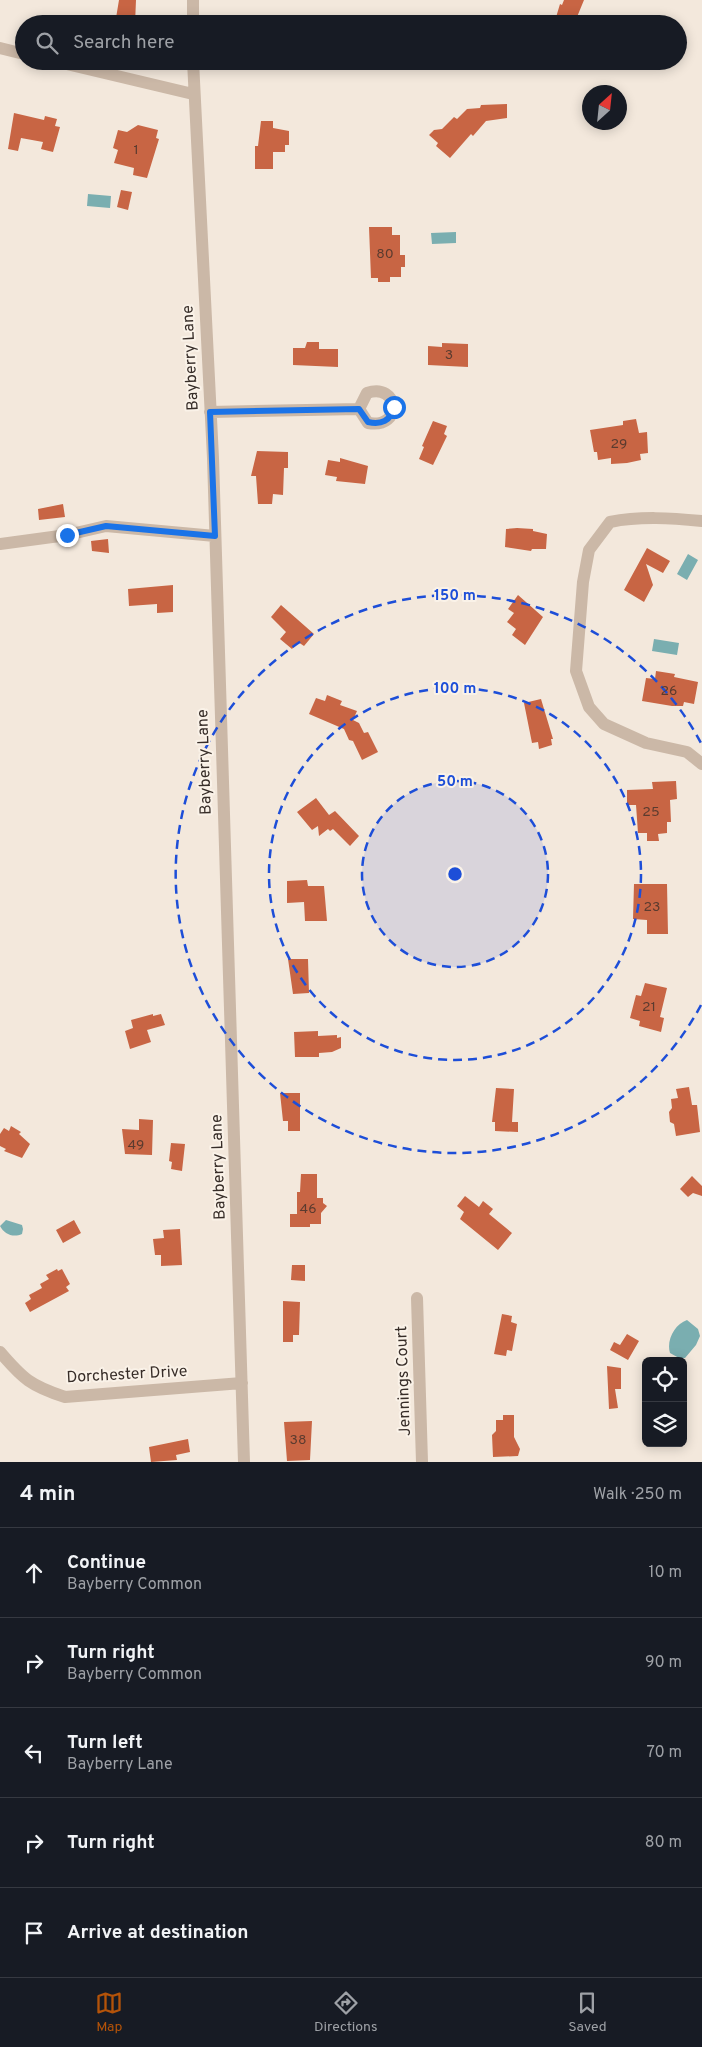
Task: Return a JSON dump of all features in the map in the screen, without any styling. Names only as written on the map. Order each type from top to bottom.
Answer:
[{"type":"street","points":[[193,0],[193,15]]},
{"type":"street","points":[[0,48],[15,52]]},
{"type":"street","points":[[92,70],[193,94]]},
{"type":"street","name":"Bayberry Lane","points":[[193,70],[215,536],[244,1462]]},
{"type":"street","points":[[210,412],[359,409]]},
{"type":"street","points":[[702,521],[668,518],[627,518],[610,522],[589,550],[583,582],[576,671],[589,707],[604,724],[646,743],[687,752],[702,764]]},
{"type":"street","points":[[0,544],[67,535],[106,526],[215,536]]},
{"type":"street","name":"Jennings Court","points":[[417,1298],[422,1462]]},
{"type":"street","name":"Dorchester Drive","points":[[0,1352],[17,1372],[38,1388],[65,1397],[242,1383]]},
{"type":"water","points":[[88,194],[111,196],[110,208],[87,206]]},
{"type":"water","points":[[456,232],[456,243],[432,244],[431,233]]},
{"type":"water","points":[[688,554],[698,560],[687,580],[677,574]]},
{"type":"water","points":[[654,639],[679,643],[677,655],[652,651]]},
{"type":"water","points":[[6,1220],[22,1225],[22,1234],[12,1235],[4,1231],[0,1226]]},
{"type":"water","points":[[687,1320],[698,1329],[700,1336],[696,1345],[686,1357],[677,1357],[670,1353],[669,1343],[672,1333]]},
{"type":"building","points":[[119,0],[136,0],[135,15],[116,15]]},
{"type":"building","points":[[564,0],[584,0],[578,15],[557,15],[560,4],[562,5]]},
{"type":"building","points":[[507,104],[507,118],[486,121],[473,136],[471,134],[450,158],[436,146],[438,143],[429,135],[434,130],[442,129],[454,117],[457,119],[467,109],[480,108],[481,105]]},
{"type":"building","points":[[14,113],[44,120],[45,116],[57,119],[55,126],[60,127],[53,152],[41,149],[43,142],[21,138],[18,151],[8,149]]},
{"type":"building","points":[[261,121],[273,121],[273,128],[289,131],[289,145],[285,145],[285,152],[273,152],[273,169],[255,169],[255,146],[258,146]]},
{"type":"building","points":[[138,125],[158,130],[156,138],[159,139],[147,178],[133,175],[134,168],[114,163],[118,150],[113,148],[118,130],[127,132]]},
{"type":"building","points":[[121,190],[132,192],[128,210],[117,207]]},
{"type":"building","points":[[369,227],[392,227],[392,235],[400,235],[400,255],[405,255],[405,267],[401,267],[401,277],[390,277],[390,282],[378,282],[378,278],[371,278]]},
{"type":"building","points":[[307,342],[319,342],[319,349],[338,349],[338,367],[293,365],[293,348],[305,348]]},
{"type":"building","points":[[442,343],[468,344],[468,367],[428,365],[428,346],[442,347]]},
{"type":"building","points":[[636,419],[639,433],[647,432],[648,453],[640,454],[641,460],[627,463],[611,464],[611,458],[598,460],[597,452],[594,452],[590,430],[623,425],[623,421]]},
{"type":"building","points":[[433,421],[447,426],[444,434],[447,436],[433,465],[419,459],[424,447],[422,446]]},
{"type":"building","points":[[257,451],[288,452],[288,468],[284,468],[283,495],[273,494],[272,504],[258,504],[256,476],[251,476]]},
{"type":"building","points":[[340,458],[368,466],[365,484],[336,481],[337,477],[325,475],[328,460],[340,462]]},
{"type":"building","points":[[63,504],[65,517],[39,520],[38,509]]},
{"type":"building","points":[[506,529],[533,529],[533,531],[547,534],[546,549],[532,549],[531,551],[505,547]]},
{"type":"building","points":[[108,539],[109,553],[92,551],[91,541]]},
{"type":"building","points":[[647,548],[670,561],[663,573],[646,564],[653,585],[644,602],[624,590]]},
{"type":"building","points":[[173,585],[173,612],[157,613],[157,604],[129,606],[128,589]]},
{"type":"building","points":[[518,595],[543,617],[525,645],[512,635],[516,629],[507,622],[514,613],[508,609]]},
{"type":"building","points":[[281,605],[314,634],[304,646],[298,642],[292,649],[280,639],[286,632],[271,617]]},
{"type":"building","points":[[656,671],[675,674],[674,677],[698,682],[694,704],[684,702],[683,706],[672,706],[642,701],[646,678],[655,679]]},
{"type":"building","points":[[327,695],[342,701],[340,705],[357,711],[353,720],[359,723],[364,733],[368,732],[378,752],[362,760],[353,741],[349,740],[344,729],[309,714],[316,698],[325,701]]},
{"type":"building","points":[[541,699],[553,739],[551,739],[552,745],[539,749],[538,742],[532,743],[524,703]]},
{"type":"building","points":[[676,781],[677,799],[670,800],[671,822],[667,822],[667,833],[658,834],[659,841],[647,841],[647,833],[638,833],[636,805],[627,805],[627,790],[653,789],[652,782]]},
{"type":"building","points":[[316,798],[329,815],[335,811],[359,836],[350,846],[333,829],[330,831],[328,829],[319,836],[318,826],[312,830],[297,812]]},
{"type":"building","points":[[307,880],[308,886],[324,886],[327,921],[305,921],[304,902],[287,903],[287,881]]},
{"type":"building","points":[[634,884],[667,884],[668,934],[647,934],[647,920],[633,919]]},
{"type":"building","points":[[288,959],[308,959],[309,993],[293,994]]},
{"type":"building","points":[[645,983],[667,988],[660,1017],[664,1018],[661,1032],[639,1026],[640,1021],[630,1018],[636,995],[641,996]]},
{"type":"building","points":[[153,1014],[153,1016],[161,1014],[165,1025],[147,1030],[151,1042],[130,1049],[125,1031],[133,1028],[131,1020]]},
{"type":"building","points":[[318,1031],[318,1036],[337,1035],[337,1038],[341,1037],[341,1048],[332,1052],[319,1053],[319,1057],[295,1057],[294,1032]]},
{"type":"building","points":[[689,1087],[692,1105],[697,1105],[700,1132],[676,1136],[674,1124],[670,1122],[671,1099],[678,1098],[676,1089]]},
{"type":"building","points":[[496,1088],[514,1089],[512,1122],[518,1122],[518,1132],[495,1131],[495,1122],[492,1122]]},
{"type":"building","points":[[280,1093],[300,1093],[300,1131],[288,1131],[288,1121],[283,1121]]},
{"type":"building","points":[[139,1119],[153,1120],[152,1155],[125,1154],[122,1129],[139,1130]]},
{"type":"building","points":[[11,1126],[21,1132],[19,1134],[30,1144],[22,1158],[4,1151],[6,1149],[0,1146],[0,1134],[4,1128],[9,1131]]},
{"type":"building","points":[[171,1143],[185,1144],[182,1171],[171,1169],[172,1162],[169,1161]]},
{"type":"building","points":[[301,1174],[317,1174],[317,1198],[323,1198],[323,1203],[327,1206],[321,1213],[321,1224],[310,1224],[310,1227],[290,1227],[290,1214],[297,1214],[297,1192],[300,1192]]},
{"type":"building","points":[[692,1176],[702,1186],[702,1196],[693,1193],[688,1197],[680,1189]]},
{"type":"building","points":[[465,1196],[479,1207],[483,1201],[493,1209],[489,1214],[512,1233],[498,1250],[460,1219],[464,1212],[457,1206]]},
{"type":"building","points":[[74,1220],[81,1233],[63,1243],[56,1230]]},
{"type":"building","points":[[180,1229],[182,1265],[161,1266],[161,1255],[155,1255],[153,1239],[164,1238],[163,1230]]},
{"type":"building","points":[[292,1265],[305,1265],[305,1281],[291,1280]]},
{"type":"building","points":[[57,1269],[58,1271],[62,1269],[70,1284],[66,1287],[69,1291],[30,1312],[25,1303],[31,1299],[29,1295],[42,1288],[40,1284],[49,1279],[46,1275]]},
{"type":"building","points":[[283,1301],[300,1302],[299,1335],[293,1335],[293,1342],[283,1342]]},
{"type":"building","points":[[502,1314],[512,1316],[511,1322],[517,1324],[512,1351],[507,1350],[506,1356],[494,1354]]},
{"type":"building","points":[[627,1334],[639,1341],[628,1360],[610,1350],[614,1342],[620,1345]]},
{"type":"building","points":[[607,1366],[621,1368],[621,1389],[615,1389],[618,1408],[609,1409]]},
{"type":"building","points":[[503,1415],[514,1415],[514,1437],[520,1449],[518,1456],[493,1457],[492,1435],[496,1431],[496,1420],[503,1420]]},
{"type":"building","points":[[312,1421],[310,1460],[287,1461],[284,1422]]},
{"type":"building","points":[[188,1439],[190,1452],[176,1455],[177,1460],[151,1462],[149,1447]]},
{"type":"route","points":[[67,535],[106,526],[215,536],[210,412],[359,409],[368,422],[376,424],[385,422],[392,415],[394,407]]}]
